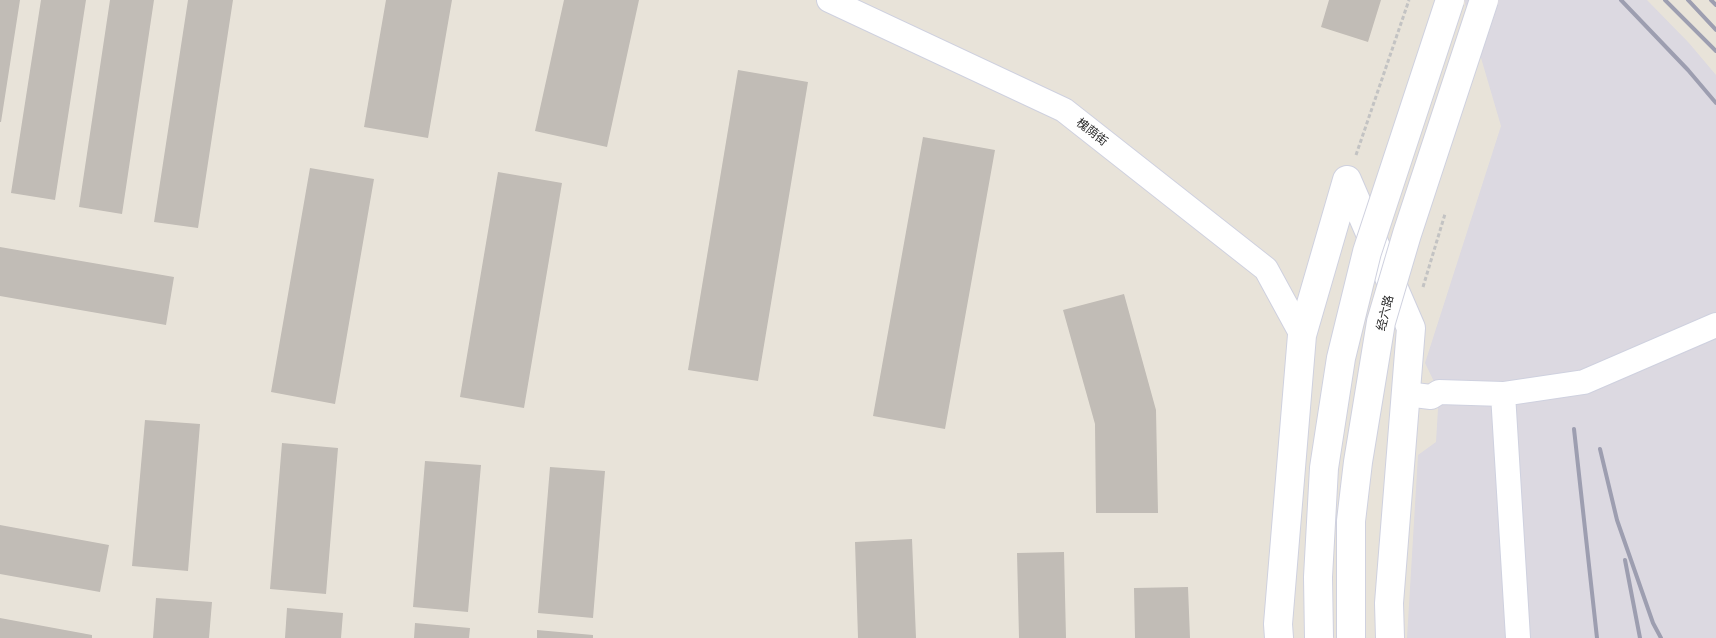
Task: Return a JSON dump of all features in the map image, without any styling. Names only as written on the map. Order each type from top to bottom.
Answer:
[{"type":"main road","points":[[1319,638],[1318,577],[1324,468],[1341,358],[1367,252],[1450,0]]},
{"type":"main road","name":"经六路","points":[[1351,638],[1351,521],[1358,462],[1382,322],[1407,234],[1484,0]]},
{"type":"main road","points":[[1279,638],[1278,624],[1302,335],[1347,180]]},
{"type":"main road","points":[[1347,180],[1411,328],[1390,603],[1390,638]]},
{"type":"street","name":"槐荫街","points":[[829,0],[1064,110],[1266,270],[1302,335]]},
{"type":"street","points":[[1406,394],[1431,397],[1439,392],[1503,394],[1584,382],[1716,325]]},
{"type":"street","points":[[1503,394],[1518,638]]},
{"type":"path","points":[[1347,180],[1409,0]]},
{"type":"shaded area","points":[[1464,0],[1647,0],[1689,43],[1716,75],[1716,638],[1407,638],[1418,455],[1436,442],[1439,392],[1425,363],[1501,126]]},
{"type":"building","points":[[0,0],[20,0],[1,122],[0,122]]},
{"type":"building","points":[[41,0],[86,0],[55,200],[11,193]]},
{"type":"building","points":[[110,0],[154,0],[122,214],[79,207]]},
{"type":"building","points":[[188,0],[233,0],[198,228],[154,222]]},
{"type":"building","points":[[386,0],[452,0],[428,138],[364,127]]},
{"type":"building","points":[[564,0],[639,0],[607,147],[535,131]]},
{"type":"building","points":[[1329,0],[1381,0],[1368,42],[1321,27]]},
{"type":"building","points":[[738,70],[808,82],[758,381],[688,370]]},
{"type":"building","points":[[923,137],[995,150],[945,429],[873,416]]},
{"type":"building","points":[[310,168],[374,179],[335,404],[271,392]]},
{"type":"building","points":[[498,172],[562,183],[524,408],[460,397]]},
{"type":"building","points":[[0,247],[174,277],[166,325],[0,296]]},
{"type":"building","points":[[1124,294],[1156,410],[1158,513],[1096,513],[1095,424],[1063,310]]},
{"type":"building","points":[[145,420],[200,424],[188,571],[132,566]]},
{"type":"building","points":[[282,443],[338,448],[326,594],[270,589]]},
{"type":"building","points":[[425,461],[481,465],[468,612],[413,607]]},
{"type":"building","points":[[550,467],[605,471],[593,618],[538,613]]},
{"type":"building","points":[[0,525],[109,545],[100,592],[0,574]]},
{"type":"building","points":[[912,539],[916,638],[858,638],[855,542]]},
{"type":"building","points":[[1064,552],[1066,638],[1019,638],[1017,553]]},
{"type":"building","points":[[1188,587],[1190,638],[1135,638],[1134,588]]},
{"type":"building","points":[[156,598],[212,602],[209,638],[153,638]]},
{"type":"building","points":[[287,608],[343,613],[341,638],[285,638]]},
{"type":"building","points":[[0,618],[92,635],[92,638],[0,638]]},
{"type":"building","points":[[415,623],[470,628],[469,638],[414,638]]},
{"type":"building","points":[[537,630],[593,635],[593,638],[537,638]]},
{"type":"railway","points":[[1621,0],[1688,70],[1716,103]]},
{"type":"railway","points":[[1665,0],[1716,51]]},
{"type":"railway","points":[[1688,0],[1716,30]]},
{"type":"railway","points":[[1711,0],[1716,5]]},
{"type":"railway","points":[[1574,429],[1597,638]]},
{"type":"railway","points":[[1600,449],[1617,520],[1653,623],[1661,638]]},
{"type":"railway","points":[[1625,560],[1640,638]]}]
